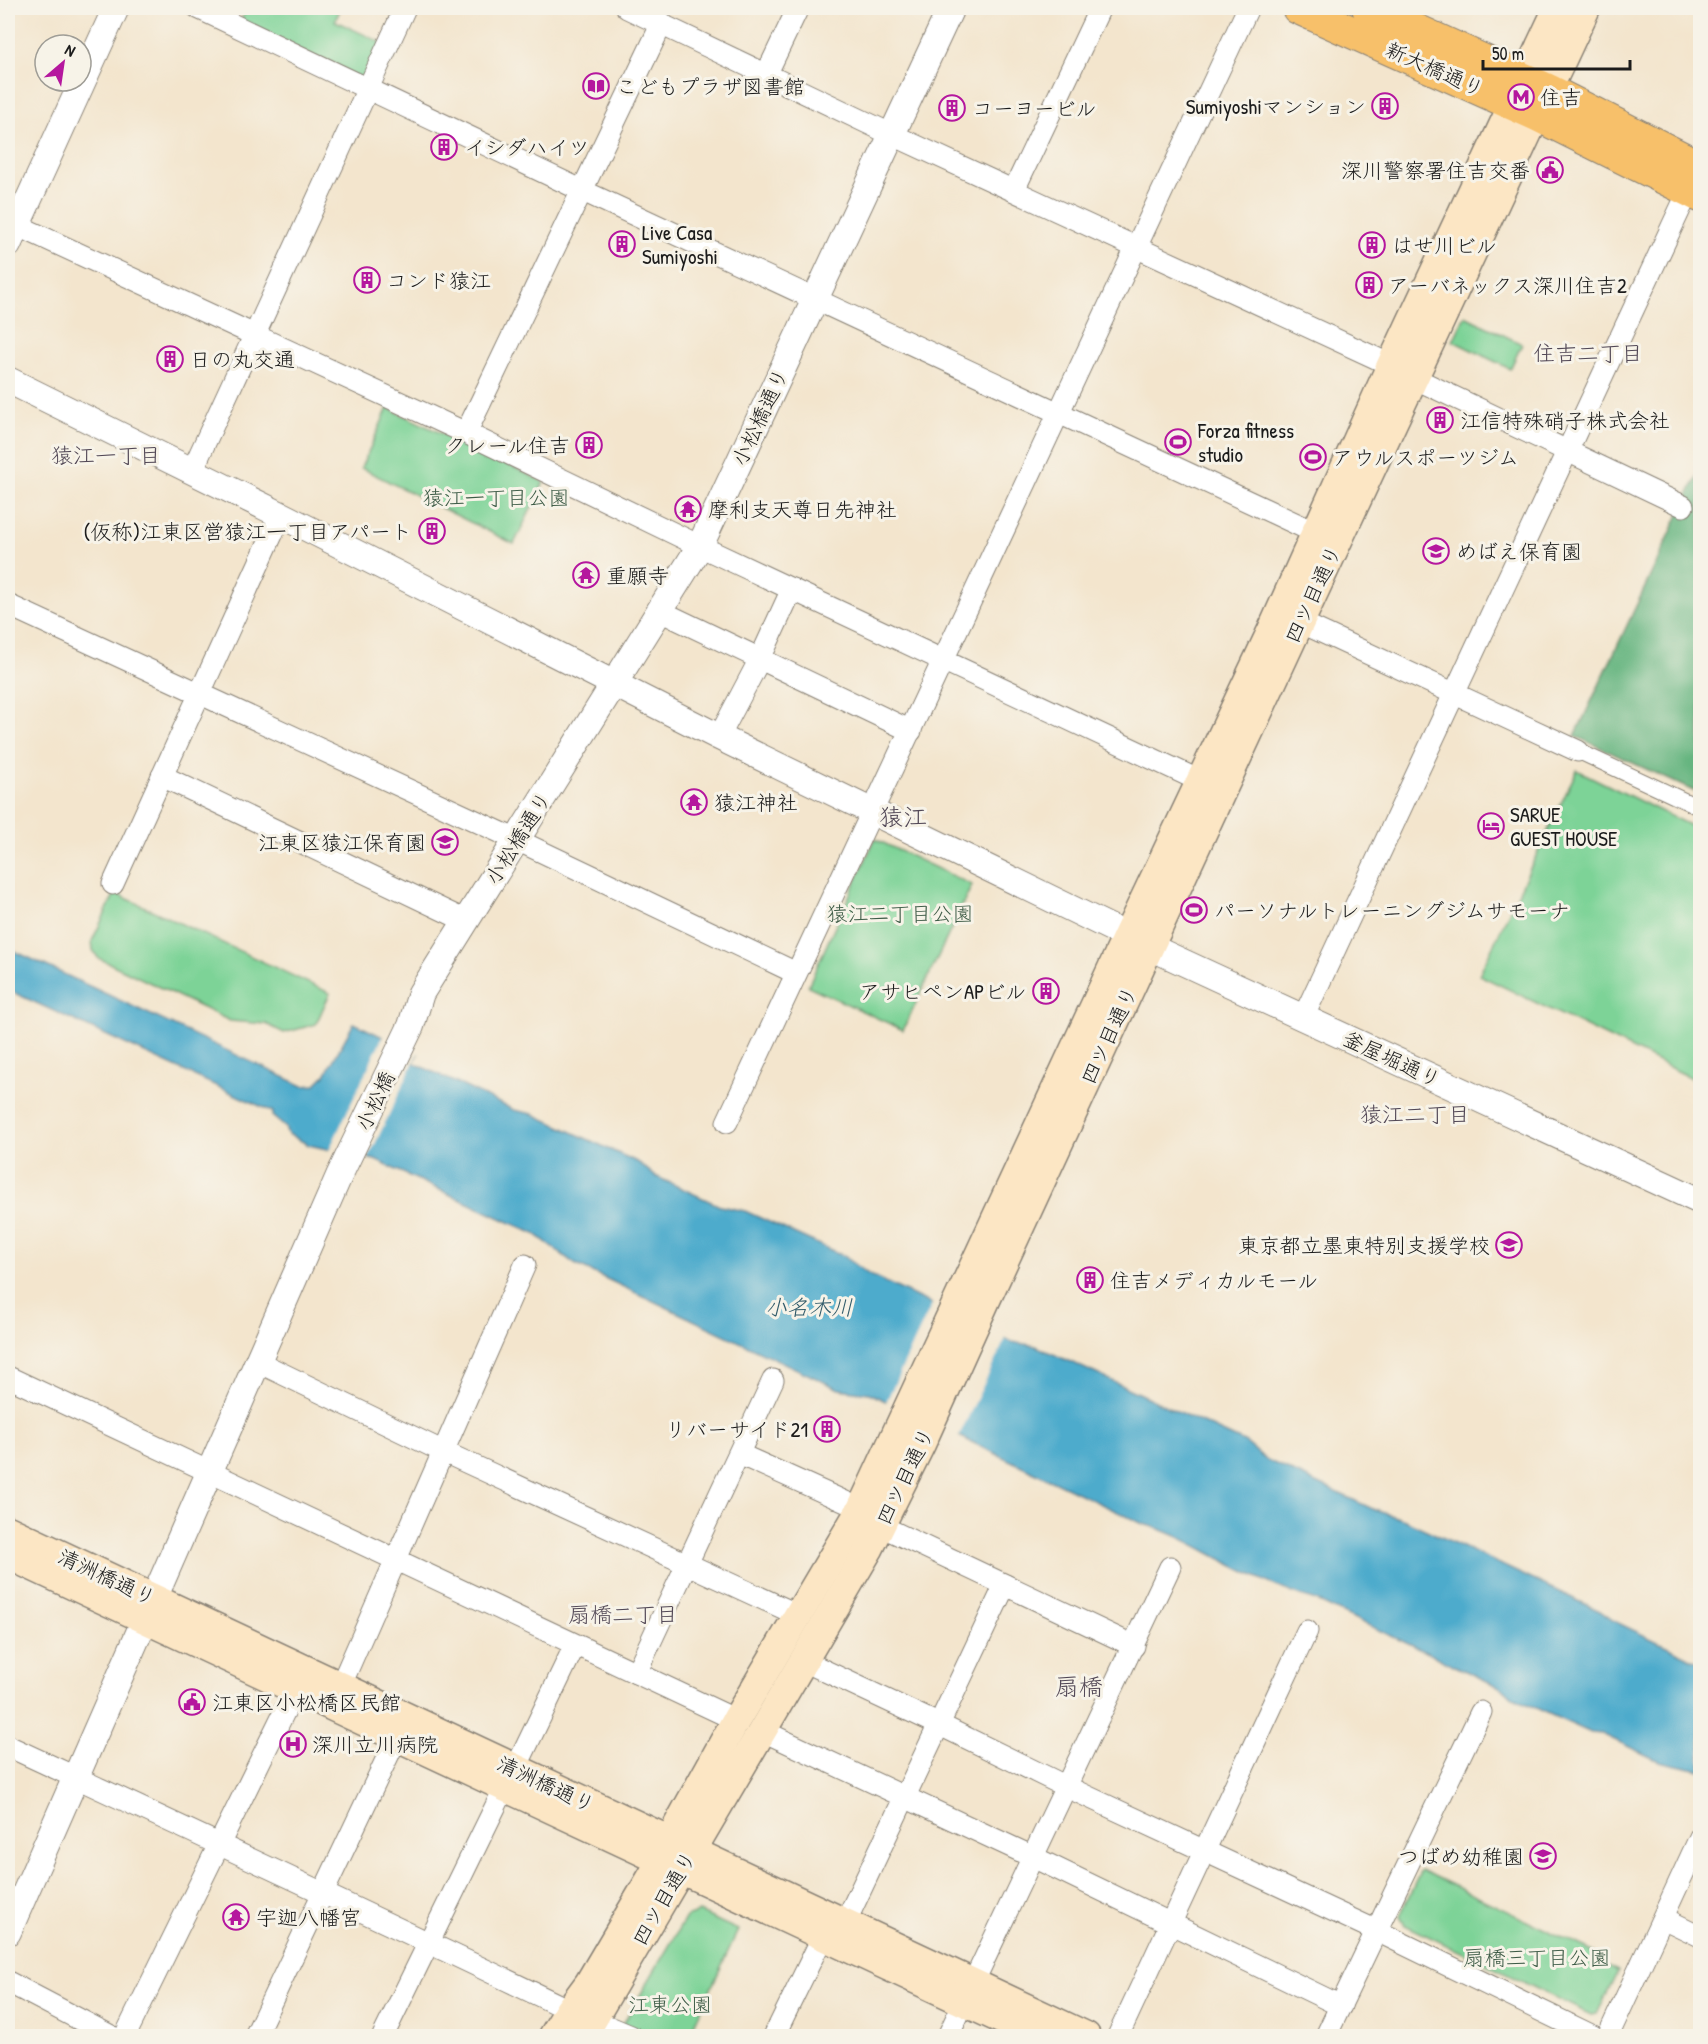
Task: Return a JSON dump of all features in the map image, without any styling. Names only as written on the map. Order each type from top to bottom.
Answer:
[{"type":"main road","name":"新大橋通り","points":[[1298,8],[1531,97],[1652,133],[1698,176]]},
{"type":"main road","name":"新大橋通り","points":[[1368,8],[1531,97],[1698,176]]},
{"type":"main road","name":"四ツ目通り","points":[[1531,97],[1558,8]]},
{"type":"main road","name":"四ツ目通り","points":[[553,2037],[582,2022],[589,1983],[763,1731],[804,1661],[909,1440],[1138,941],[1300,622],[1403,371],[1531,97],[1586,8]]},
{"type":"main road","name":"四ツ目通り","points":[[1138,941],[1200,781],[1316,533],[1403,371]]},
{"type":"main road","name":"四ツ目通り","points":[[675,1856],[736,1720],[798,1615],[871,1518]]},
{"type":"main road","name":"清洲橋通り","points":[[8,1530],[296,1690],[397,1737],[510,1778]]},
{"type":"main road","name":"清洲橋通り","points":[[8,1555],[340,1687],[510,1778],[969,1994],[1086,2037]]},
{"type":"main road","name":"清洲橋通り","points":[[969,1994],[1037,2037]]},
{"type":"street","points":[[116,8],[10,231],[254,336],[1200,781]]},
{"type":"street","points":[[198,8],[815,300],[1316,533]]},
{"type":"street","points":[[192,471],[405,8]]},
{"type":"street","points":[[627,8],[892,134],[1403,371],[1683,506]]},
{"type":"street","points":[[766,75],[798,8]]},
{"type":"street","name":"小松橋通り","points":[[411,1026],[421,993],[700,546],[951,8]]},
{"type":"street","points":[[1014,190],[1100,8]]},
{"type":"street","points":[[727,1122],[1248,8]]},
{"type":"street","points":[[466,434],[662,23]]},
{"type":"street","points":[[1303,1017],[1566,451],[1698,176]]},
{"type":"street","name":"釜屋堀通り","points":[[8,380],[719,736],[1138,941],[1701,1201]]},
{"type":"street","points":[[113,884],[281,515]]},
{"type":"street","points":[[719,736],[760,659],[792,589]]},
{"type":"street","points":[[8,604],[517,840],[796,973]]},
{"type":"street","points":[[660,611],[911,731]]},
{"type":"street","points":[[1300,622],[1701,808]]},
{"type":"street","points":[[162,776],[466,921]]},
{"type":"street","name":"小松橋","points":[[8,1932],[339,1176],[411,1026]]},
{"type":"street","points":[[340,1687],[525,1265]]},
{"type":"street","points":[[258,1362],[444,1452],[798,1615]]},
{"type":"street","points":[[8,1377],[736,1720]]},
{"type":"street","points":[[636,1673],[773,1380]]},
{"type":"street","points":[[739,1454],[1005,1586],[1134,1646]]},
{"type":"street","points":[[948,2037],[1170,1567]]},
{"type":"street","points":[[774,2037],[905,1797],[1005,1586]]},
{"type":"street","points":[[1118,2037],[1307,1631]]},
{"type":"street","points":[[383,2037],[575,1645]]},
{"type":"street","points":[[804,1661],[1067,1787],[1377,1931],[1593,2037]]},
{"type":"street","points":[[125,2037],[296,1690]]},
{"type":"street","points":[[1326,2037],[1481,1712]]},
{"type":"street","points":[[763,1731],[1033,1857],[1341,2006]]},
{"type":"street","points":[[255,2037],[397,1737]]},
{"type":"street","points":[[8,1746],[322,1894],[430,1942],[582,2022],[631,2037]]},
{"type":"street","points":[[1608,2037],[1701,1837]]},
{"type":"street","points":[[1663,1918],[1701,1936]]},
{"type":"street","points":[[8,1982],[111,2037]]},
{"type":"green space","points":[[247,8],[341,8],[335,21],[387,45],[367,88],[238,26]]},
{"type":"green space","points":[[1465,316],[1522,344],[1510,369],[1453,341]]},
{"type":"green space","name":"猿江一丁目公園","points":[[388,408],[544,482],[514,544],[361,468]]},
{"type":"green space","points":[[1700,470],[1700,794],[1575,736]]},
{"type":"green space","points":[[1577,770],[1699,830],[1700,1082],[1479,975]]},
{"type":"green space","name":"猿江二丁目公園","points":[[875,839],[972,885],[903,1030],[808,986]]},
{"type":"green space","points":[[115,893],[330,993],[316,1024],[284,1033],[266,1024],[230,1021],[98,958],[93,950],[92,941]]},
{"type":"green space","name":"扇橋三丁目公園","points":[[1421,1870],[1599,1955],[1597,1961],[1618,1971],[1597,2014],[1591,2015],[1405,1925],[1400,1917]]},
{"type":"green space","name":"江東公園","points":[[699,1912],[738,1930],[689,2036],[616,2036],[686,1917]]},
{"type":"water","name":"小名木川","points":[[8,948],[303,1086],[315,1085],[325,1075],[354,1023],[418,1054],[414,1063],[514,1110],[533,1114],[639,1163],[655,1176],[720,1206],[745,1211],[844,1256],[868,1274],[1012,1342],[1036,1346],[1246,1443],[1265,1459],[1375,1510],[1405,1520],[1600,1611],[1614,1621],[1700,1662],[1700,1770],[1659,1761],[1602,1734],[1591,1733],[1514,1698],[1504,1689],[1317,1601],[1265,1581],[1180,1538],[1143,1524],[869,1393],[839,1389],[575,1264],[535,1234],[375,1160],[309,1145],[288,1134],[285,1127],[272,1116],[273,1112],[8,990]]},
{"type":"pier","points":[[384,1034],[419,1051],[367,1161],[328,1152]]},
{"type":"pier","points":[[933,1302],[1007,1336],[958,1438],[885,1404]]},
{"type":"place","name":"こどもプラザ図書館","points":[[596,86]]},
{"type":"place","name":"住吉","points":[[1521,97]]},
{"type":"place","name":"Sumiyoshiマンション","points":[[1385,106]]},
{"type":"place","name":"コーヨービル","points":[[952,108]]},
{"type":"place","name":"イシダハイツ","points":[[444,147]]},
{"type":"place","name":"深川警察署住吉交番","points":[[1550,170]]},
{"type":"place","name":"Live Casa Sumiyoshi","points":[[622,244]]},
{"type":"place","name":"はせ川ビル","points":[[1372,245]]},
{"type":"place","name":"コンド猿江","points":[[367,280]]},
{"type":"place","name":"アーバネックス深川住吉2","points":[[1369,285]]},
{"type":"place","name":"日の丸交通","points":[[170,359]]},
{"type":"place","name":"江信特殊硝子株式会社","points":[[1440,420]]},
{"type":"place","name":"Forza fitness studio","points":[[1178,442]]},
{"type":"place","name":"クレール住吉","points":[[589,445]]},
{"type":"place","name":"アウルスポーツジム","points":[[1313,457]]},
{"type":"place","name":"摩利支天尊日先神社","points":[[688,509]]},
{"type":"place","name":"(仮称)江東区営猿江一丁目アパート","points":[[432,531]]},
{"type":"place","name":"めばえ保育園","points":[[1436,551]]},
{"type":"place","name":"重願寺","points":[[586,575]]},
{"type":"place","name":"猿江神社","points":[[694,802]]},
{"type":"place","name":"SARUE GUEST HOUSE","points":[[1491,826]]},
{"type":"place","name":"江東区猿江保育園","points":[[445,842]]},
{"type":"place","name":"パーソナルトレーニングジムサモーナ","points":[[1194,910]]},
{"type":"place","name":"アサヒペンAPビル","points":[[1046,991]]},
{"type":"place","name":"東京都立墨東特別支援学校","points":[[1509,1245]]},
{"type":"place","name":"住吉メディカルモール","points":[[1090,1280]]},
{"type":"place","name":"リバーサイド21","points":[[827,1429]]},
{"type":"place","name":"江東区小松橋区民館","points":[[192,1702]]},
{"type":"place","name":"深川立川病院","points":[[293,1744]]},
{"type":"place","name":"つばめ幼稚園","points":[[1543,1856]]},
{"type":"place","name":"宇迦八幡宮","points":[[236,1917]]},
{"type":"district","name":"住吉二丁目","points":[[1588,353]]},
{"type":"district","name":"猿江一丁目","points":[[106,455]]},
{"type":"district","name":"猿江","points":[[903,816]]},
{"type":"district","name":"猿江二丁目","points":[[1415,1114]]},
{"type":"district","name":"扇橋二丁目","points":[[623,1614]]},
{"type":"district","name":"扇橋","points":[[1079,1686]]}]
